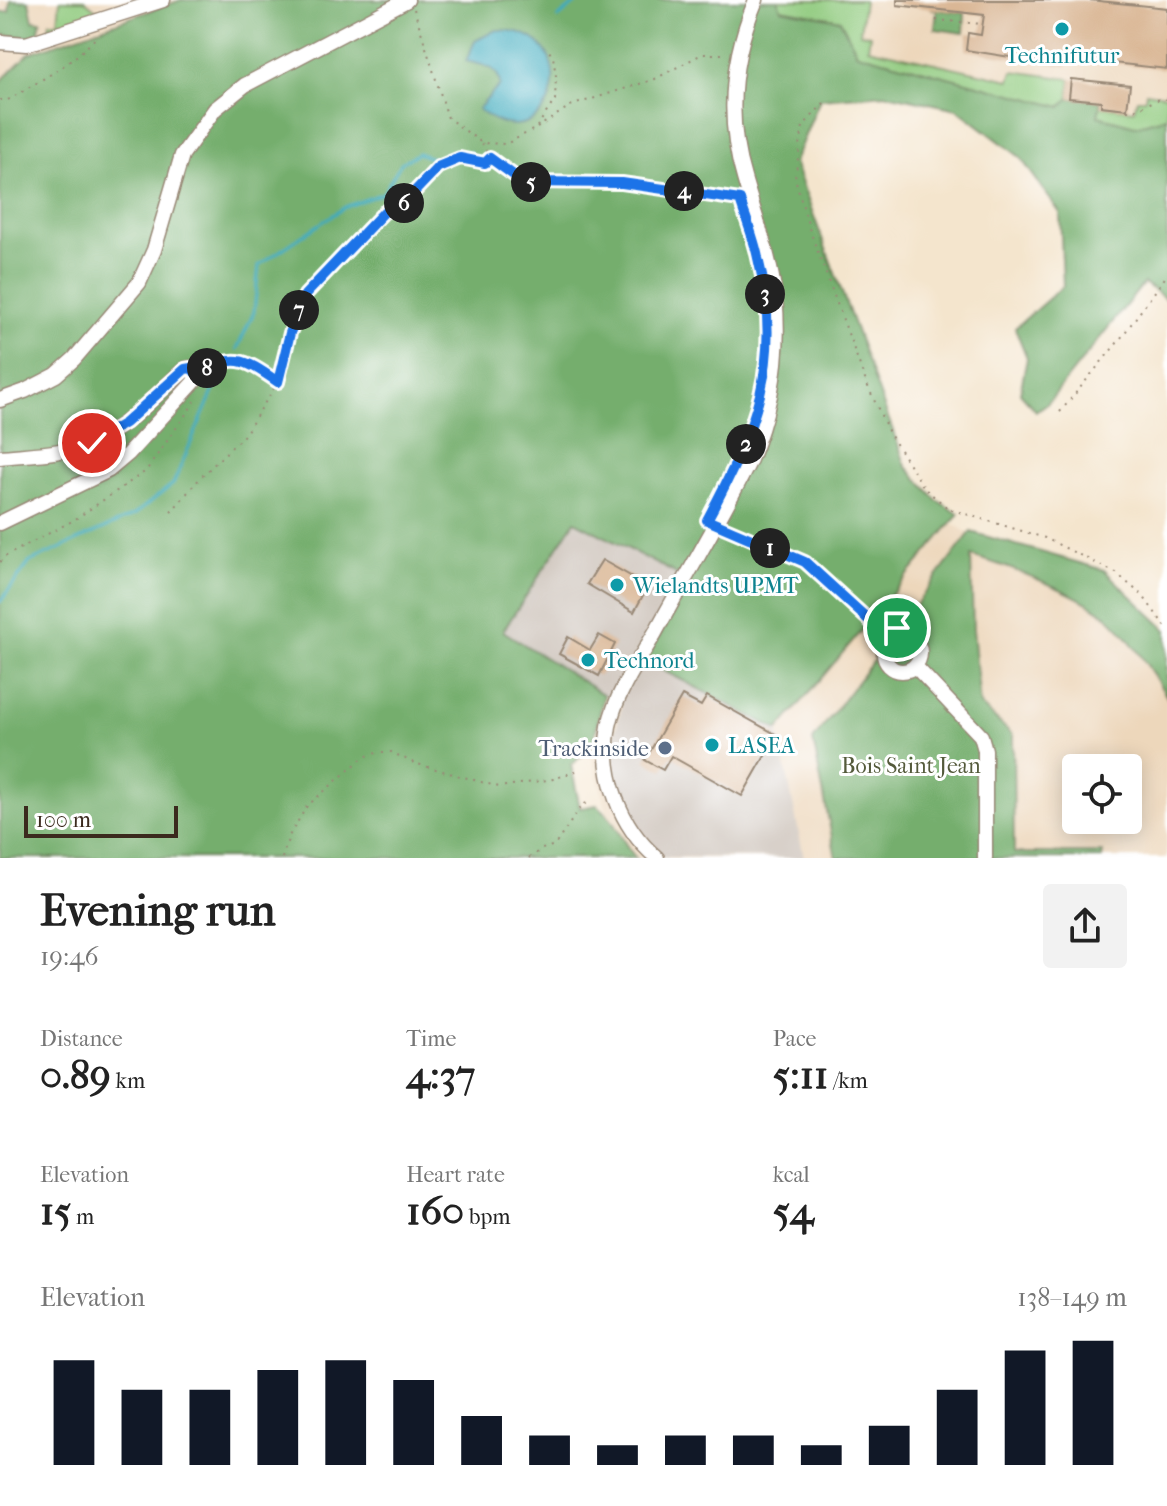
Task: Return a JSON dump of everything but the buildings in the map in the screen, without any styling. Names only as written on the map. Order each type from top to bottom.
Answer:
[{"type":"street","points":[[0,42],[26,44],[163,0]]},
{"type":"street","points":[[0,400],[56,375],[74,359],[139,283],[154,250],[182,155],[215,109],[245,85],[409,0]]},
{"type":"street","points":[[657,858],[631,830],[616,801],[607,751],[609,729],[613,709],[716,524],[757,444],[768,410],[776,368],[775,293],[740,161],[733,110],[735,70],[756,0]]},
{"type":"street","points":[[0,457],[92,443],[125,423],[185,369],[191,368],[196,373],[194,382],[128,454],[109,470],[0,523]]},
{"type":"street","points":[[921,667],[981,736],[985,750],[985,858]]},
{"type":"path","points":[[409,0],[448,118],[482,143],[490,158],[523,182],[622,183],[751,201]]},
{"type":"path","points":[[0,100],[8,100],[67,64],[86,48],[112,17]]},
{"type":"path","points":[[936,20],[983,24]]},
{"type":"path","points":[[536,128],[555,100],[556,76],[549,51]]},
{"type":"path","points":[[482,143],[506,144],[570,106],[655,79],[702,54],[728,54],[726,65]]},
{"type":"path","points":[[1127,110],[1134,111],[1159,98],[1167,99]]},
{"type":"path","points":[[824,103],[803,126],[795,178],[809,228],[866,382],[889,433],[925,489],[949,509],[1045,538],[1116,573],[1143,596],[1167,629]]},
{"type":"path","points":[[171,512],[245,434],[278,382],[290,333],[305,295],[385,211],[397,210],[438,167],[460,158],[485,163],[490,158]]},
{"type":"path","points":[[1060,412],[1167,276]]},
{"type":"path","points":[[196,373],[224,360],[247,361],[278,382]]},
{"type":"path","points":[[716,524],[805,562],[872,623],[887,628],[906,628],[921,636],[927,650],[921,667]]},
{"type":"path","points":[[282,858],[289,836],[307,806],[364,757],[379,752],[391,752],[427,767],[499,787],[554,779],[581,769]]},
{"type":"path","points":[[529,858],[555,845],[588,801]]},
{"type":"shaded area","points":[[0,0],[181,0],[102,28],[0,86]]},
{"type":"shaded area","points":[[745,0],[1167,0],[1167,117],[1091,115],[746,25],[764,246],[937,514],[983,542],[1101,590],[1167,648],[1167,858],[566,858],[607,812],[587,740],[503,631]]},
{"type":"shaded area","points":[[575,521],[680,576],[646,661],[778,730],[804,858],[663,857],[633,824],[617,783],[613,756],[614,736],[622,706],[503,631]]},
{"type":"green space","points":[[10,0],[29,1],[33,20],[41,21],[38,34],[31,37],[0,35],[0,12],[9,12]]},
{"type":"green space","points":[[60,0],[84,0],[100,10],[98,14],[49,30],[50,22],[58,22]]},
{"type":"green space","points":[[181,0],[778,0],[781,9],[840,20],[857,53],[1061,107],[1069,98],[1101,101],[1098,116],[1135,126],[1167,117],[1167,300],[1144,283],[1048,403],[1036,411],[1020,393],[1027,358],[1015,328],[1063,286],[1060,213],[1020,157],[957,109],[887,94],[820,99],[794,162],[906,466],[937,500],[959,514],[778,730],[645,661],[690,581],[575,521],[503,631],[604,695],[592,747],[571,765],[580,808],[597,805],[603,810],[636,858],[0,858],[0,82],[29,53]]},
{"type":"green space","points":[[778,0],[864,0],[860,33],[870,35],[868,48],[1010,80],[1013,71],[1071,79],[1069,98],[1061,107],[857,53],[840,20],[781,9]]},
{"type":"green space","points":[[932,2],[941,10],[965,13],[964,33],[935,29],[937,10],[932,9]]},
{"type":"green space","points":[[1146,92],[1167,95],[1167,117],[1135,126],[1097,116],[1101,106],[1134,110],[1137,99],[1145,99]]},
{"type":"green space","name":"Bois Saint Jean","points":[[971,532],[1104,570],[1167,630],[1167,697],[1128,638],[1100,611],[1045,582],[971,556],[973,629],[980,705],[1013,735],[1014,853],[1103,853],[1102,858],[836,858],[813,740]]},
{"type":"water","points":[[496,30],[526,35],[545,50],[553,70],[552,92],[542,111],[526,123],[504,124],[478,109],[500,85],[499,78],[488,67],[466,61],[475,41]]},
{"type":"waterway","points":[[558,18],[580,0]]},
{"type":"waterway","points":[[237,349],[254,312],[259,265],[345,207],[383,193],[401,163],[418,153],[439,161],[470,152]]},
{"type":"waterway","points":[[0,602],[30,562],[134,515],[173,484],[219,378],[229,363]]},
{"type":"place","name":"Technifutur","points":[[1062,29]]},
{"type":"place","name":"Wielandts UPMT","points":[[617,585]]},
{"type":"place","name":"Technord","points":[[588,660]]},
{"type":"place","name":"LASEA","points":[[712,745]]},
{"type":"place","name":"Trackinside","points":[[665,748]]},
{"type":"route","points":[[92,443],[125,423],[185,369],[191,368],[196,373],[224,360],[247,361],[278,382],[290,333],[305,295],[385,211],[397,210],[438,167],[460,158],[485,163],[490,158],[523,182],[622,183],[740,200],[758,257],[766,299],[766,362],[752,429],[707,520],[805,562],[872,623],[897,628]]}]
